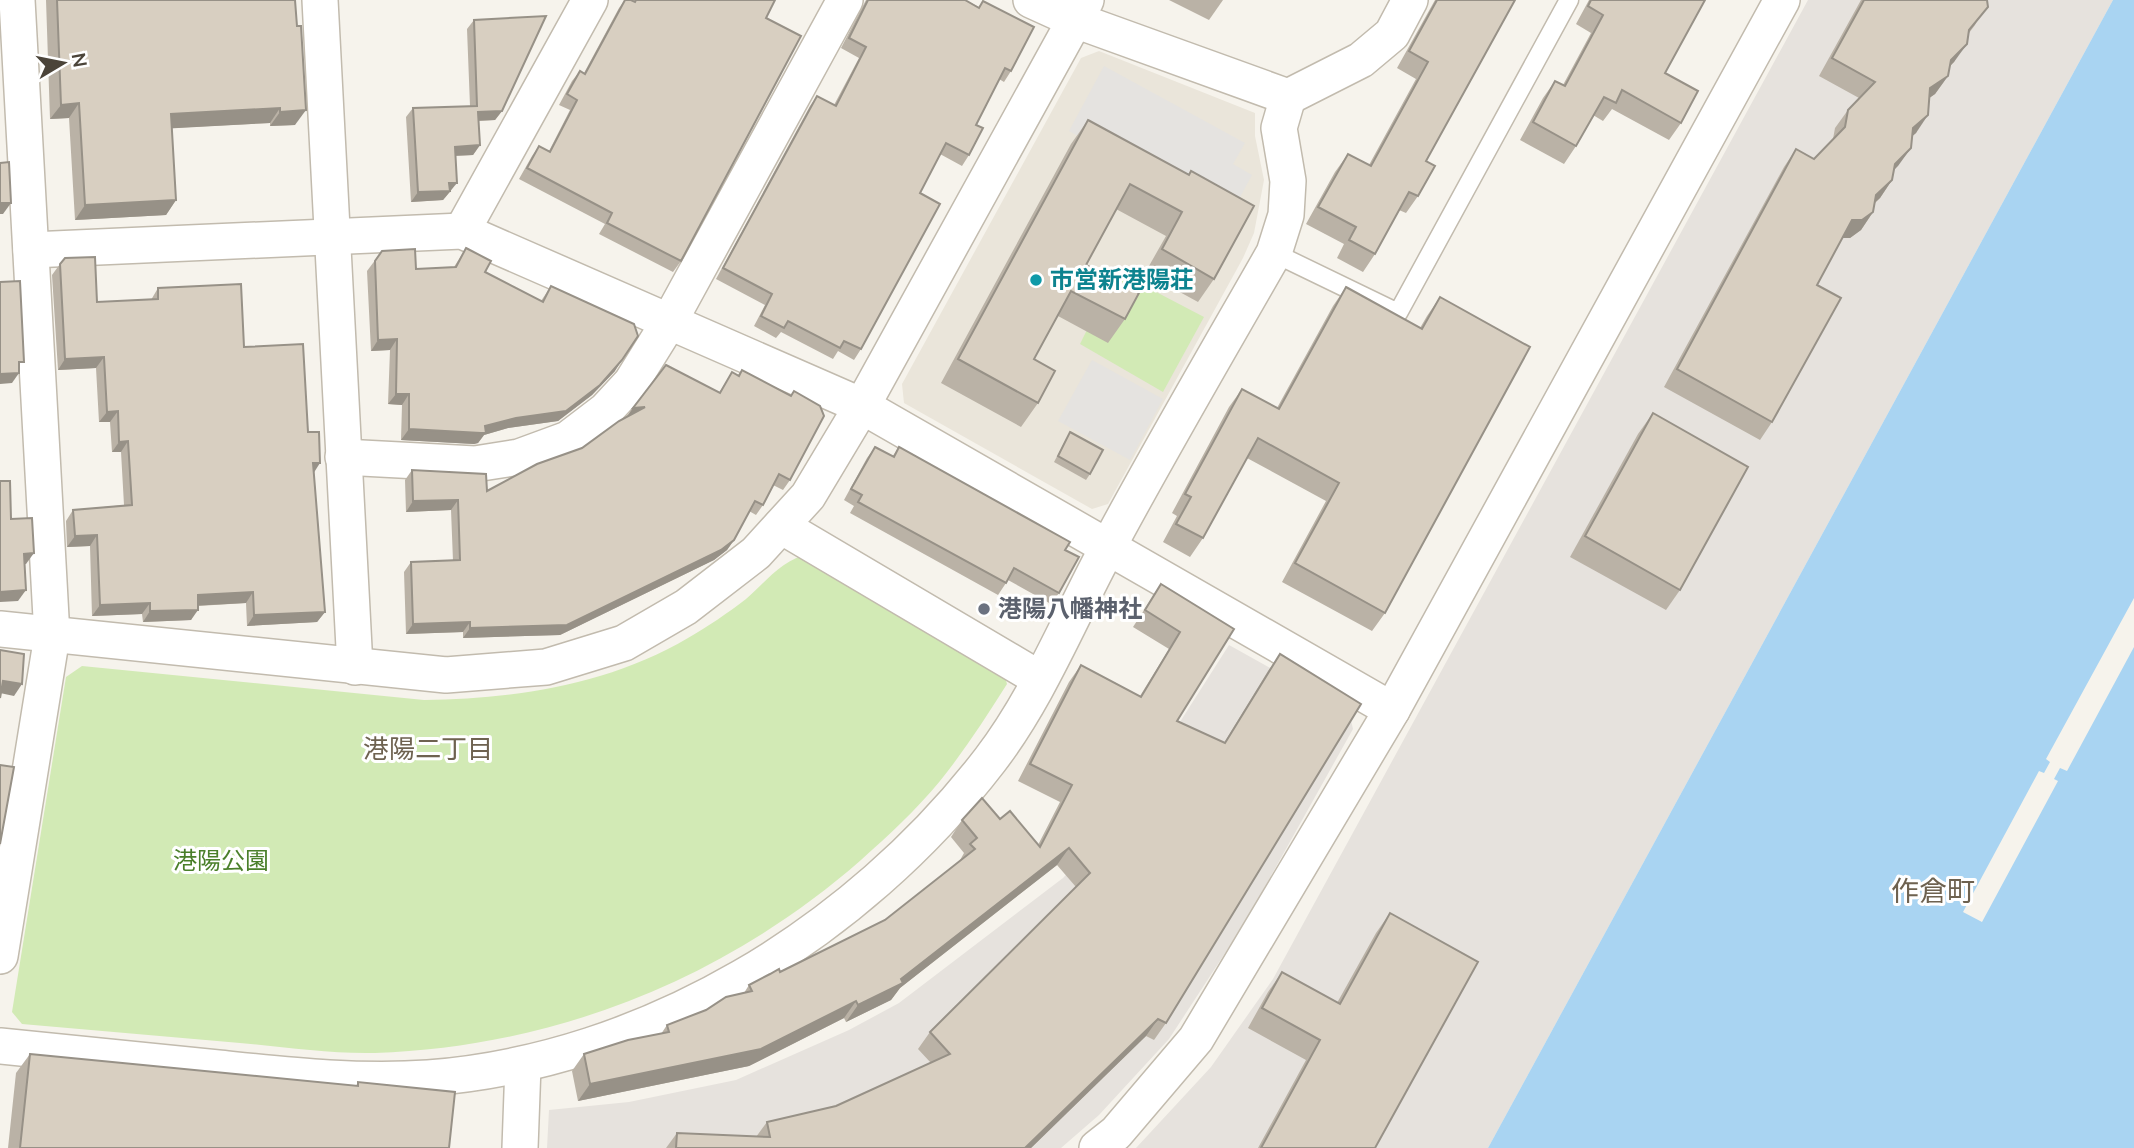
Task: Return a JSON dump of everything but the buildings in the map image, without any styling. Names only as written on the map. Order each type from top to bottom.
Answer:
[{"type":"street","points":[[0,956],[52,636],[16,0]]},
{"type":"street","points":[[320,0],[355,667]]},
{"type":"street","points":[[462,231],[590,0]]},
{"type":"street","points":[[343,457],[475,464],[519,457],[568,439],[606,410],[631,383],[669,322],[845,0]]},
{"type":"street","points":[[1031,0],[1081,10],[1288,97]]},
{"type":"street","points":[[0,1046],[325,1079],[427,1078],[523,1065],[661,1017],[734,982],[805,938],[866,893],[913,850],[993,756],[1040,679],[1107,547],[1274,254],[1286,215],[1288,181],[1279,128],[1288,97],[1361,60],[1392,34],[1410,0]]},
{"type":"street","points":[[1097,1148],[1116,1133],[1196,1039],[1392,710],[1782,0]]},
{"type":"street","points":[[0,629],[446,675],[546,667],[624,643],[686,607],[756,553],[808,496],[862,406],[1081,10]]},
{"type":"street","points":[[31,250],[462,231],[862,406],[1392,710]]},
{"type":"street","points":[[781,526],[1040,679]]},
{"type":"street","points":[[520,1148],[523,1065]]},
{"type":"lane","points":[[1274,254],[1398,313],[1569,0]]},
{"type":"shaded area","points":[[1808,0],[2113,0],[1488,1148],[1136,1148],[1211,1067],[1273,979]]},
{"type":"shaded area","name":"市営新港陽荘","points":[[1099,51],[1255,113],[1255,136],[1264,180],[1254,233],[1243,258],[1108,504],[1092,509],[904,403],[902,384],[1081,58]]},
{"type":"shaded area","points":[[1104,66],[1245,143],[1233,164],[1252,175],[1228,219],[1069,131]]},
{"type":"shaded area","points":[[1092,360],[1163,399],[1130,460],[1058,421]]},
{"type":"shaded area","points":[[1229,645],[1349,712],[1353,729],[1244,924],[1169,1039],[1099,1115],[1061,1148],[547,1148],[549,1110],[629,1102],[736,1080],[849,1030],[899,1003],[1063,878],[1115,824]]},
{"type":"green space","points":[[1116,271],[1204,317],[1163,392],[1080,344]]},
{"type":"green space","name":"港陽公園","points":[[810,554],[1003,670],[1007,684],[958,757],[912,812],[861,860],[808,902],[753,940],[695,972],[635,999],[572,1021],[508,1037],[442,1048],[375,1053],[324,1051],[22,1024],[12,1012],[66,677],[82,666],[424,700],[526,692],[593,678],[657,654],[725,615],[783,566]]},
{"type":"water","points":[[2113,0],[2134,0],[2134,1148],[1488,1148]]},
{"type":"pier","points":[[2134,598],[2134,647],[2067,771],[2060,768],[2054,779],[2058,781],[1982,922],[1963,912],[2039,771],[2044,773],[2050,762],[2046,759]]},
{"type":"place","name":"市営新港陽荘","points":[[1036,280]]},
{"type":"place","name":"港陽八幡神社","points":[[984,609]]},
{"type":"district","name":"港陽二丁目","points":[[428,749]]},
{"type":"district","name":"作倉町","points":[[1933,892]]}]
